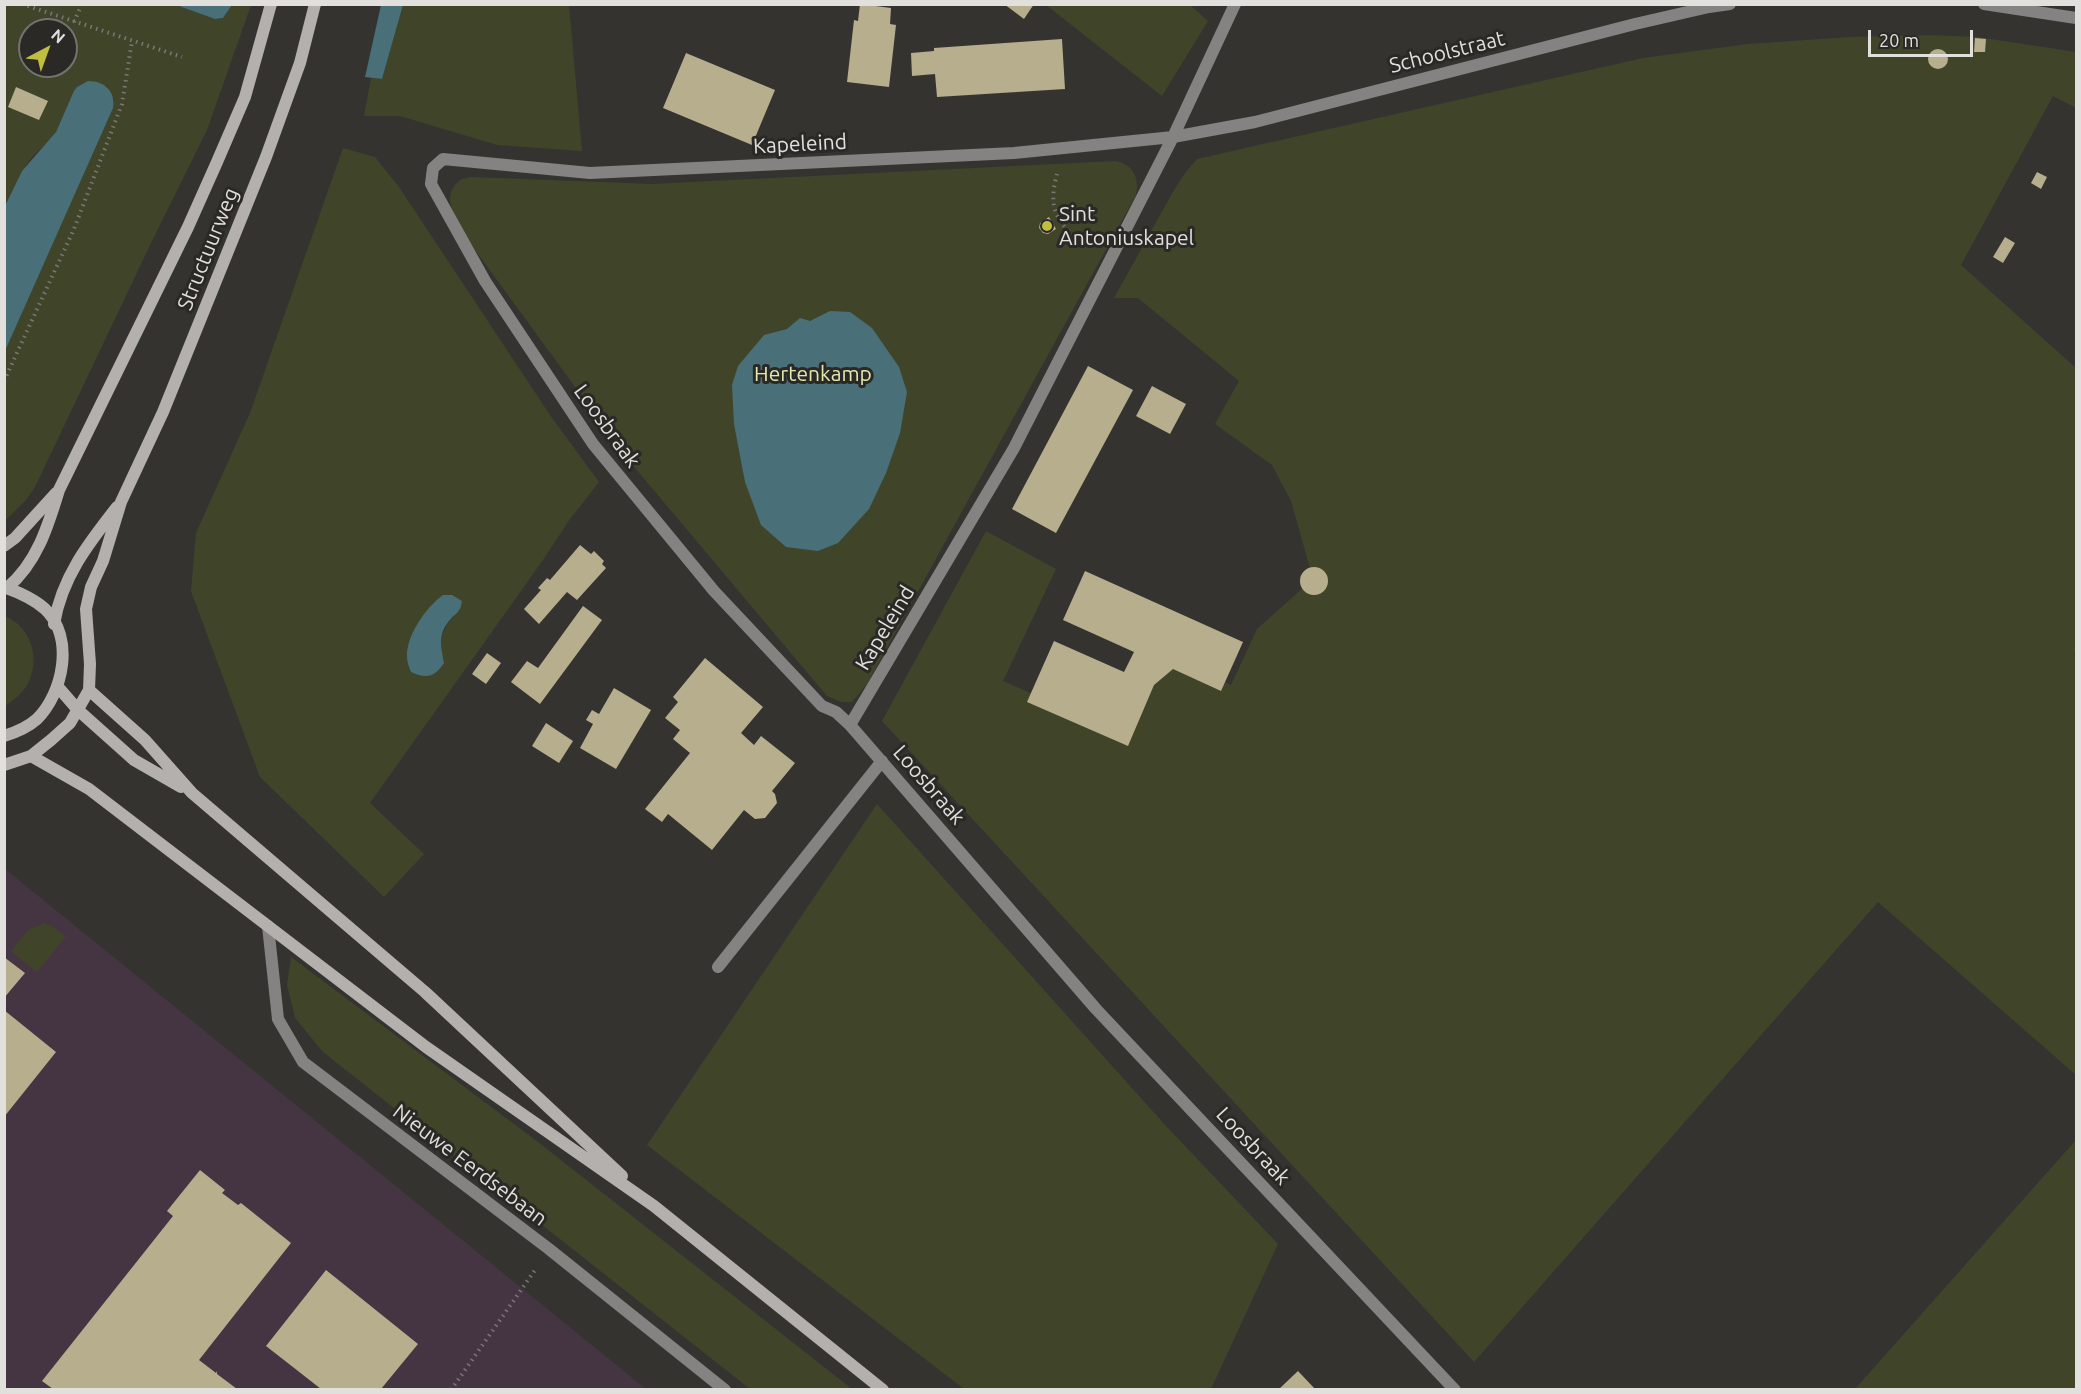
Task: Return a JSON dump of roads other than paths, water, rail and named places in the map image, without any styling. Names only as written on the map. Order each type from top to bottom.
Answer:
[{"type":"main road","name":"Structuurweg","points":[[6,588],[18,579],[47,531],[59,490],[188,227],[244,97],[271,4]]},
{"type":"main road","name":"Structuurweg","points":[[89,690],[90,664],[86,609],[91,587],[103,561],[121,502],[164,412],[266,156],[300,63],[315,4]]},
{"type":"main road","name":"Structuurweg","points":[[4,546],[15,538],[59,490]]},
{"type":"main road","name":"Structuurweg","points":[[54,624],[57,605],[83,551],[121,502]]},
{"type":"main road","points":[[4,736],[24,729],[37,719],[49,704],[58,687],[62,668],[60,636],[47,611],[6,588]]},
{"type":"main road","points":[[58,687],[78,710],[134,759],[192,793]]},
{"type":"main road","points":[[4,765],[31,756],[70,723],[89,690],[145,740],[192,793],[425,992],[654,1206]]},
{"type":"main road","points":[[31,756],[89,789],[426,1047],[654,1206],[883,1389]]},
{"type":"street","name":"Kapeleind","points":[[850,725],[1014,448],[1173,136],[1235,4]]},
{"type":"street","name":"Schoolstraat","points":[[1173,136],[1255,122],[1635,24],[1730,4]]},
{"type":"street","points":[[1984,4],[2076,18]]},
{"type":"street","name":"Kapeleind","points":[[433,168],[443,159],[590,173],[1014,153],[1173,136]]},
{"type":"street","name":"Loosbraak","points":[[433,168],[431,184],[485,281],[593,444],[714,591],[822,706],[836,712],[850,725],[1096,1009],[1455,1389]]},
{"type":"street","points":[[718,967],[882,761]]},
{"type":"street","name":"Nieuwe Eerdsebaan","points":[[268,926],[278,1019],[303,1062],[549,1249],[725,1389]]},
{"type":"water","points":[[176,5],[232,5],[223,18],[215,19]]},
{"type":"water","points":[[381,5],[403,5],[382,79],[365,77]]},
{"type":"water","points":[[88,81],[100,83],[108,88],[113,97],[113,108],[5,351],[5,206],[22,171],[56,132],[74,91]]},
{"type":"water","points":[[830,311],[850,312],[872,328],[899,367],[907,392],[900,433],[886,473],[869,509],[838,543],[818,551],[786,547],[761,525],[745,482],[734,424],[732,385],[738,366],[764,335],[787,329],[800,318],[810,321]]},
{"type":"water","points":[[443,595],[452,595],[462,601],[459,610],[443,631],[441,646],[444,663],[434,674],[426,676],[416,674],[411,672],[407,661],[413,631],[424,614]]},
{"type":"place","name":"Sint Antoniuskapel","points":[[1047,226]]},
{"type":"park label","name":"Hertenkamp","points":[[813,374]]}]
